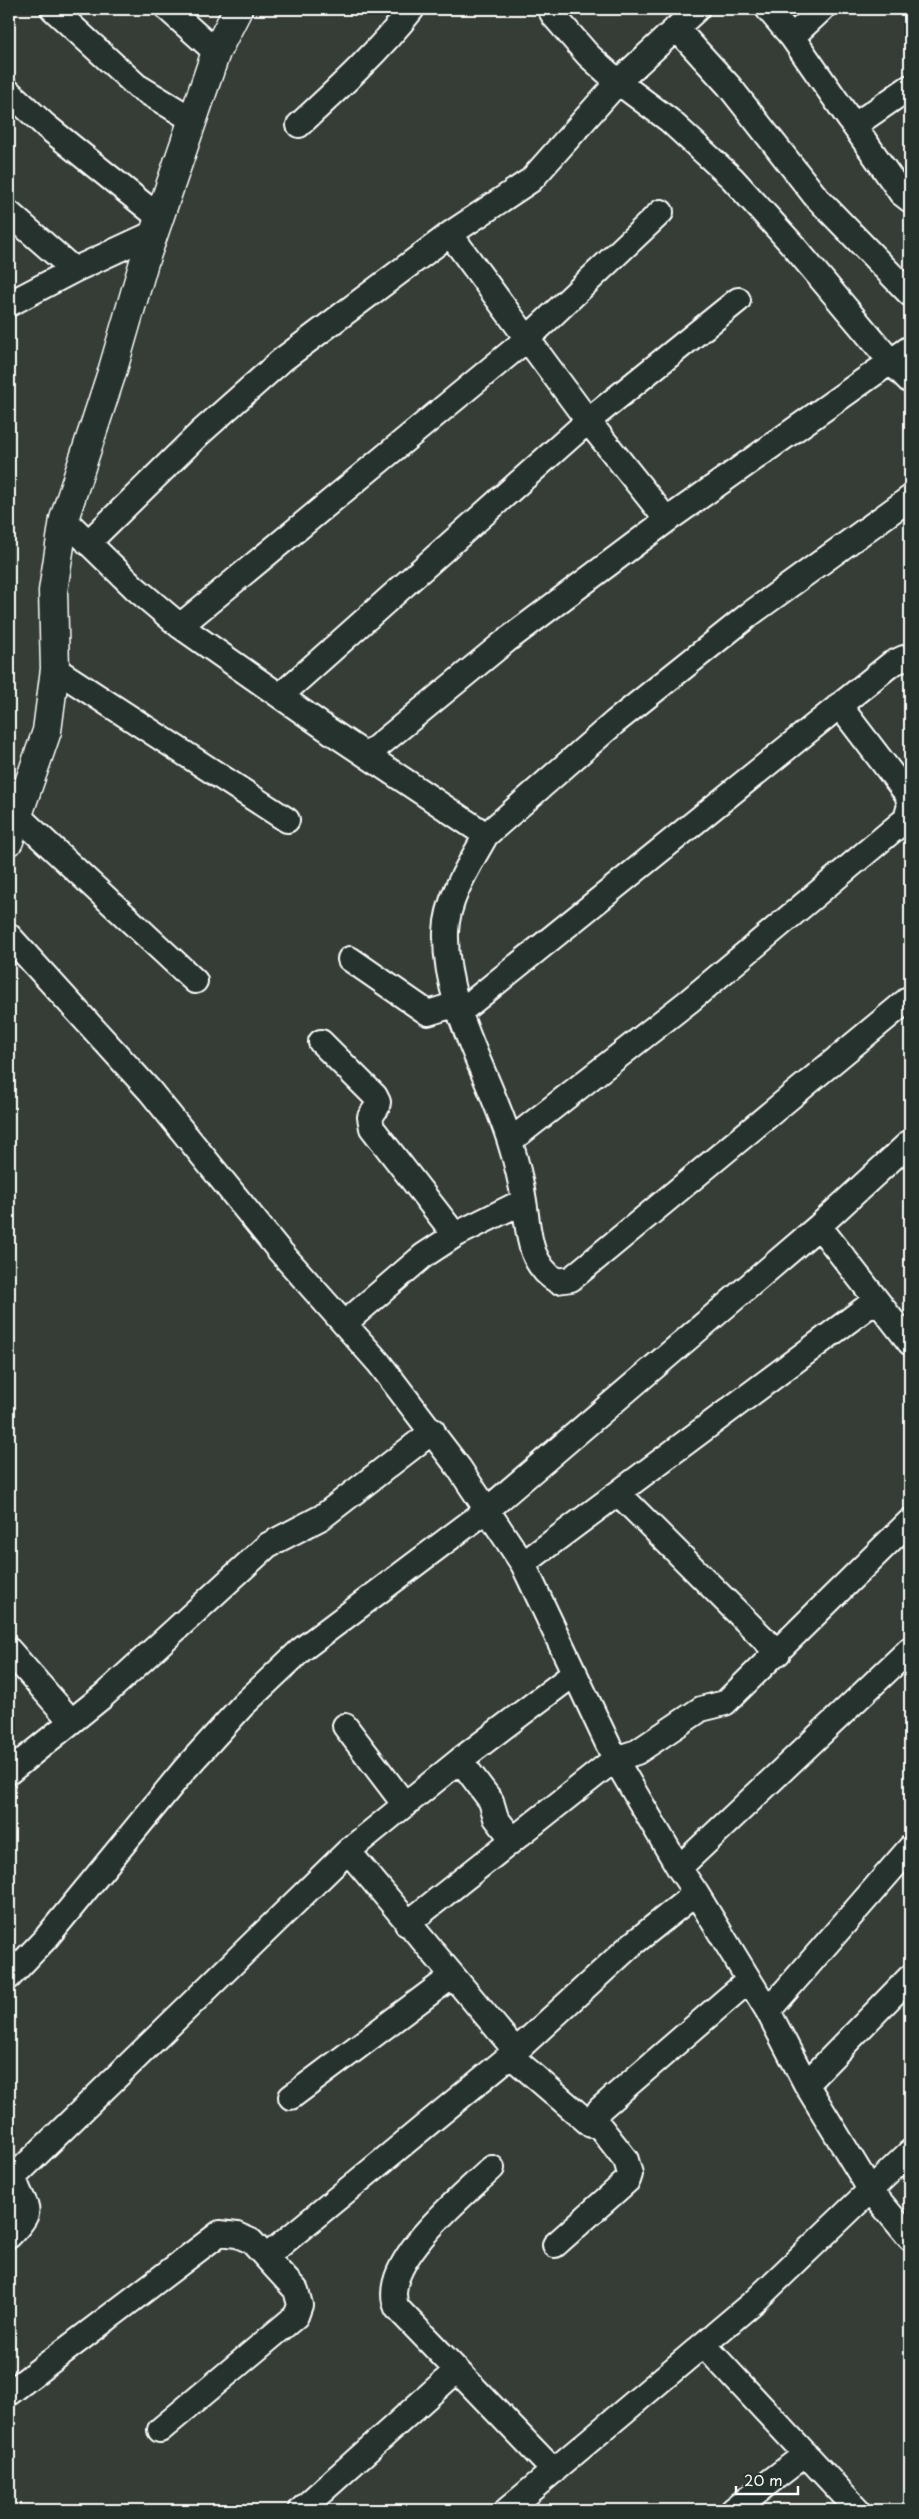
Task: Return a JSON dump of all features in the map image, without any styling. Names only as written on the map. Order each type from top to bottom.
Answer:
[{"type":"street","points":[[53,9],[138,86],[193,120]]},
{"type":"street","points":[[168,9],[216,52]]},
{"type":"street","points":[[9,841],[47,731],[55,669],[54,591],[64,519],[157,225],[216,52],[238,9]]},
{"type":"street","points":[[299,125],[359,68],[412,9]]},
{"type":"street","points":[[550,9],[588,55],[618,82],[669,120],[732,178],[791,243],[892,363],[910,381]]},
{"type":"street","points":[[88,542],[200,433],[282,360],[450,234],[531,180],[618,82],[697,9]]},
{"type":"street","points":[[768,9],[792,37],[902,193],[910,200]]},
{"type":"street","points":[[792,37],[822,9]]},
{"type":"street","points":[[676,28],[729,86],[816,197],[910,294]]},
{"type":"street","points":[[855,125],[910,87]]},
{"type":"street","points":[[14,106],[157,225]]},
{"type":"street","points":[[180,626],[527,339],[661,212]]},
{"type":"street","points":[[9,213],[74,270]]},
{"type":"street","points":[[9,304],[157,225]]},
{"type":"street","points":[[450,234],[588,421],[667,520]]},
{"type":"street","points":[[280,696],[588,421],[738,300]]},
{"type":"street","points":[[367,755],[506,640],[667,520],[892,363],[910,348]]},
{"type":"street","points":[[910,498],[750,614],[615,722],[486,835],[458,886],[446,931],[449,973],[459,1008],[510,1142],[524,1201],[527,1230],[537,1262],[545,1274],[557,1282],[571,1279],[910,998]]},
{"type":"street","points":[[64,519],[135,588],[180,626],[486,835]]},
{"type":"street","points":[[350,959],[428,1013],[459,1008],[891,664],[904,658],[910,659]]},
{"type":"street","points":[[55,669],[287,820]]},
{"type":"street","points":[[510,1142],[689,1001],[906,819],[910,805],[907,794],[839,705]]},
{"type":"street","points":[[18,816],[195,981]]},
{"type":"street","points":[[9,936],[49,978],[150,1092],[272,1242],[345,1323],[433,1431],[523,1564],[615,1759],[679,1868],[768,2011],[806,2084],[871,2190],[910,2238]]},
{"type":"street","points":[[321,1042],[375,1096],[378,1102],[370,1117],[372,1128],[455,1235]]},
{"type":"street","points":[[9,1977],[47,1937],[184,1770],[243,1705],[301,1650],[487,1510],[819,1226],[910,1142]]},
{"type":"street","points":[[345,1323],[423,1256],[455,1235],[524,1201]]},
{"type":"street","points":[[819,1226],[875,1301],[907,1332]]},
{"type":"street","points":[[523,1564],[875,1301]]},
{"type":"street","points":[[9,1772],[152,1653],[268,1545],[322,1517],[433,1431]]},
{"type":"street","points":[[619,1494],[778,1653]]},
{"type":"street","points":[[408,1924],[615,1759],[636,1752],[701,1710],[725,1703],[778,1653],[910,1521]]},
{"type":"street","points":[[679,1868],[910,1649]]},
{"type":"street","points":[[9,1650],[71,1721]]},
{"type":"street","points":[[9,2236],[24,2221],[27,2212],[24,2198],[17,2189],[14,2177],[348,1851],[460,1760],[575,1672]]},
{"type":"street","points":[[345,1726],[405,1805]]},
{"type":"street","points":[[460,1760],[491,1801],[496,1818],[513,1840]]},
{"type":"street","points":[[768,2011],[910,1848]]},
{"type":"street","points":[[348,1851],[451,1977],[516,2051]]},
{"type":"street","points":[[590,2125],[511,2056],[630,1946],[696,1893]]},
{"type":"street","points":[[291,2097],[451,1977]]},
{"type":"street","points":[[806,2084],[910,1977]]},
{"type":"street","points":[[555,2245],[628,2180],[630,2174],[626,2160],[597,2123],[596,2116],[600,2109],[748,1981]]},
{"type":"street","points":[[266,2257],[516,2051]]},
{"type":"street","points":[[507,2510],[756,2300],[910,2152]]},
{"type":"street","points":[[492,2168],[418,2241],[403,2264],[396,2282],[393,2299],[397,2308],[456,2372],[554,2471]]},
{"type":"street","points":[[9,2394],[220,2233],[237,2235],[251,2241],[296,2290],[300,2305],[296,2316],[160,2430]]},
{"type":"street","points":[[704,2345],[858,2510]]},
{"type":"street","points":[[301,2510],[456,2372]]},
{"type":"street","points":[[733,2510],[806,2454]]}]
